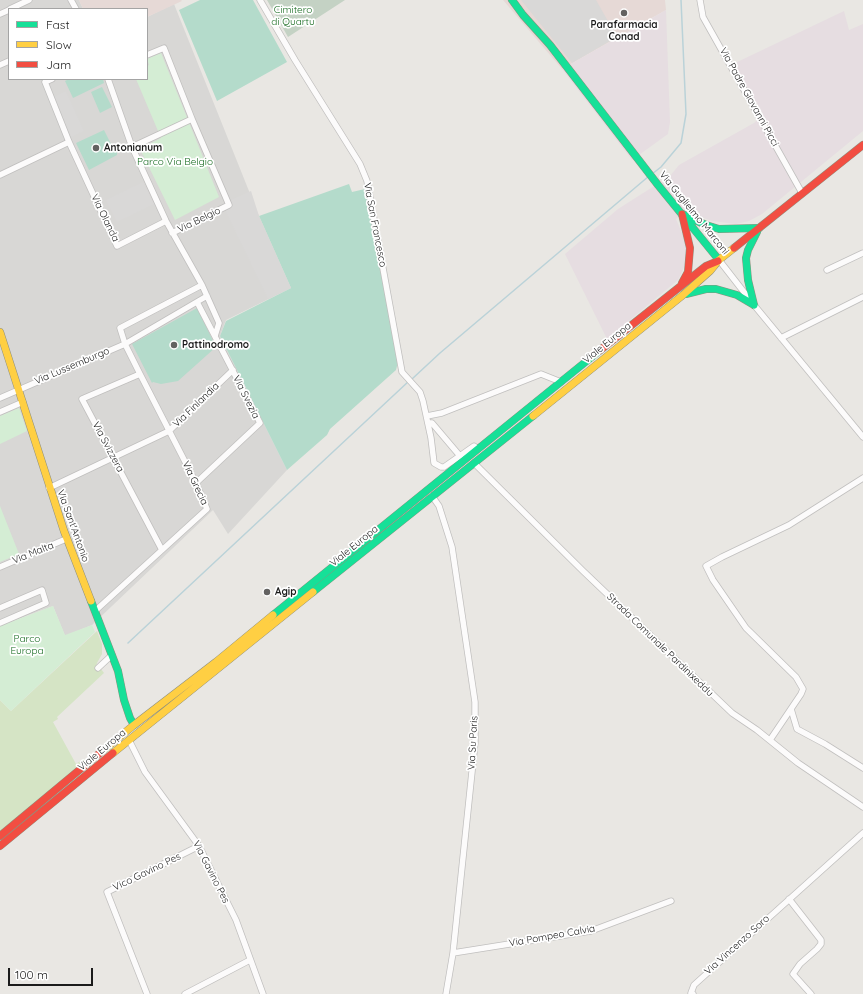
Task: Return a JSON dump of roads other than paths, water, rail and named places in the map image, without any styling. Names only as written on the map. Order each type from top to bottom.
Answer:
[{"type":"main road","name":"Via Guglielmo Marconi","points":[[512,0],[523,15],[550,45],[646,170],[719,260]]},
{"type":"main road","name":"Viale Europa","points":[[0,846],[129,740],[683,294],[710,271],[719,260],[863,145]]},
{"type":"main road","points":[[682,214],[719,229],[760,228]]},
{"type":"main road","points":[[680,286],[688,272],[690,260],[690,248],[682,214]]},
{"type":"main road","points":[[754,305],[748,280],[746,258],[748,250],[760,228]]},
{"type":"main road","name":"Viale Europa","points":[[0,836],[134,725],[216,662],[680,286],[706,266],[719,260]]},
{"type":"main road","points":[[683,294],[706,289],[716,289],[737,295],[754,305]]},
{"type":"main road","name":"Via Sant'Antonio","points":[[0,332],[66,539],[118,671],[124,700],[134,725]]},
{"type":"street","points":[[12,8],[29,0]]},
{"type":"street","name":"Via San Francesco","points":[[260,0],[295,60],[360,164],[367,181],[402,372],[420,392],[427,416],[434,463],[441,467],[474,446],[478,449]]},
{"type":"street","name":"Via Padre Giovanni Picci","points":[[700,0],[704,16],[802,193]]},
{"type":"street","name":"Via Belgio","points":[[148,55],[164,48],[228,205],[172,233]]},
{"type":"street","name":"Via Olanda","points":[[50,80],[45,82],[69,142],[117,246],[166,221]]},
{"type":"street","points":[[108,80],[132,147],[166,221],[202,284],[219,323],[215,336]]},
{"type":"street","points":[[132,147],[192,119]]},
{"type":"street","points":[[0,176],[69,142]]},
{"type":"street","points":[[827,270],[863,253]]},
{"type":"street","name":"Via Guglielmo Marconi","points":[[719,260],[754,305],[863,437]]},
{"type":"street","points":[[125,344],[120,328],[202,284]]},
{"type":"street","name":"Via Lussemburgo","points":[[0,398],[125,344],[207,296]]},
{"type":"street","points":[[781,338],[863,297]]},
{"type":"street","name":"Via Svezia","points":[[196,483],[260,424],[197,302]]},
{"type":"street","name":"Via Grecia","points":[[95,611],[207,509],[196,483],[125,344]]},
{"type":"street","name":"Via Finlandia","points":[[49,488],[169,431],[232,370]]},
{"type":"street","name":"Via Svizzera","points":[[140,374],[82,399],[162,550]]},
{"type":"street","points":[[427,416],[442,413],[542,374],[561,382]]},
{"type":"street","points":[[0,412],[23,402]]},
{"type":"street","points":[[428,422],[432,423],[460,456]]},
{"type":"street","name":"Strada Comunale Pardinixeddu","points":[[474,463],[583,571],[732,713],[770,740],[798,763],[863,807]]},
{"type":"street","points":[[770,740],[801,694],[803,688],[796,677],[746,628],[713,580],[706,566],[722,556],[789,525],[863,478]]},
{"type":"street","name":"Via Su Paris","points":[[432,496],[439,506],[452,547],[475,702],[475,743],[453,953],[446,994]]},
{"type":"street","name":"Via Malta","points":[[0,566],[66,539]]},
{"type":"street","points":[[0,608],[42,590],[46,603],[0,622]]},
{"type":"street","points":[[98,668],[112,655]]},
{"type":"street","points":[[791,709],[797,729],[825,744],[863,768]]},
{"type":"street","name":"Via Gavino Pes","points":[[129,740],[145,772],[199,846],[236,920],[263,994]]},
{"type":"street","name":"Via Vincenzo Soro","points":[[693,994],[691,993],[694,985],[863,833]]},
{"type":"street","name":"Vico Gavino Pes","points":[[147,994],[107,892],[199,846]]},
{"type":"street","points":[[789,899],[821,940],[821,944],[818,949],[800,964],[793,974],[811,994]]},
{"type":"street","name":"Via Pompeo Calvia","points":[[453,953],[591,931],[671,901]]},
{"type":"street","points":[[185,994],[250,960]]},
{"type":"waterway","points":[[652,174],[661,167],[681,143],[686,114],[681,0]]},
{"type":"waterway","points":[[412,379],[440,353],[649,176]]},
{"type":"waterway","points":[[128,643],[409,381]]},
{"type":"place","name":"Parafarmacia Conad","points":[[624,13]]},
{"type":"place","name":"Antonianum","points":[[96,148]]},
{"type":"place","name":"Pattinodromo","points":[[174,345]]},
{"type":"place","name":"Agip","points":[[267,592]]},
{"type":"park label","name":"Cimitero di Quartu","points":[[293,16]]},
{"type":"park label","name":"Parco Via Belgio","points":[[175,162]]},
{"type":"park label","name":"Parco Europa","points":[[27,644]]}]
